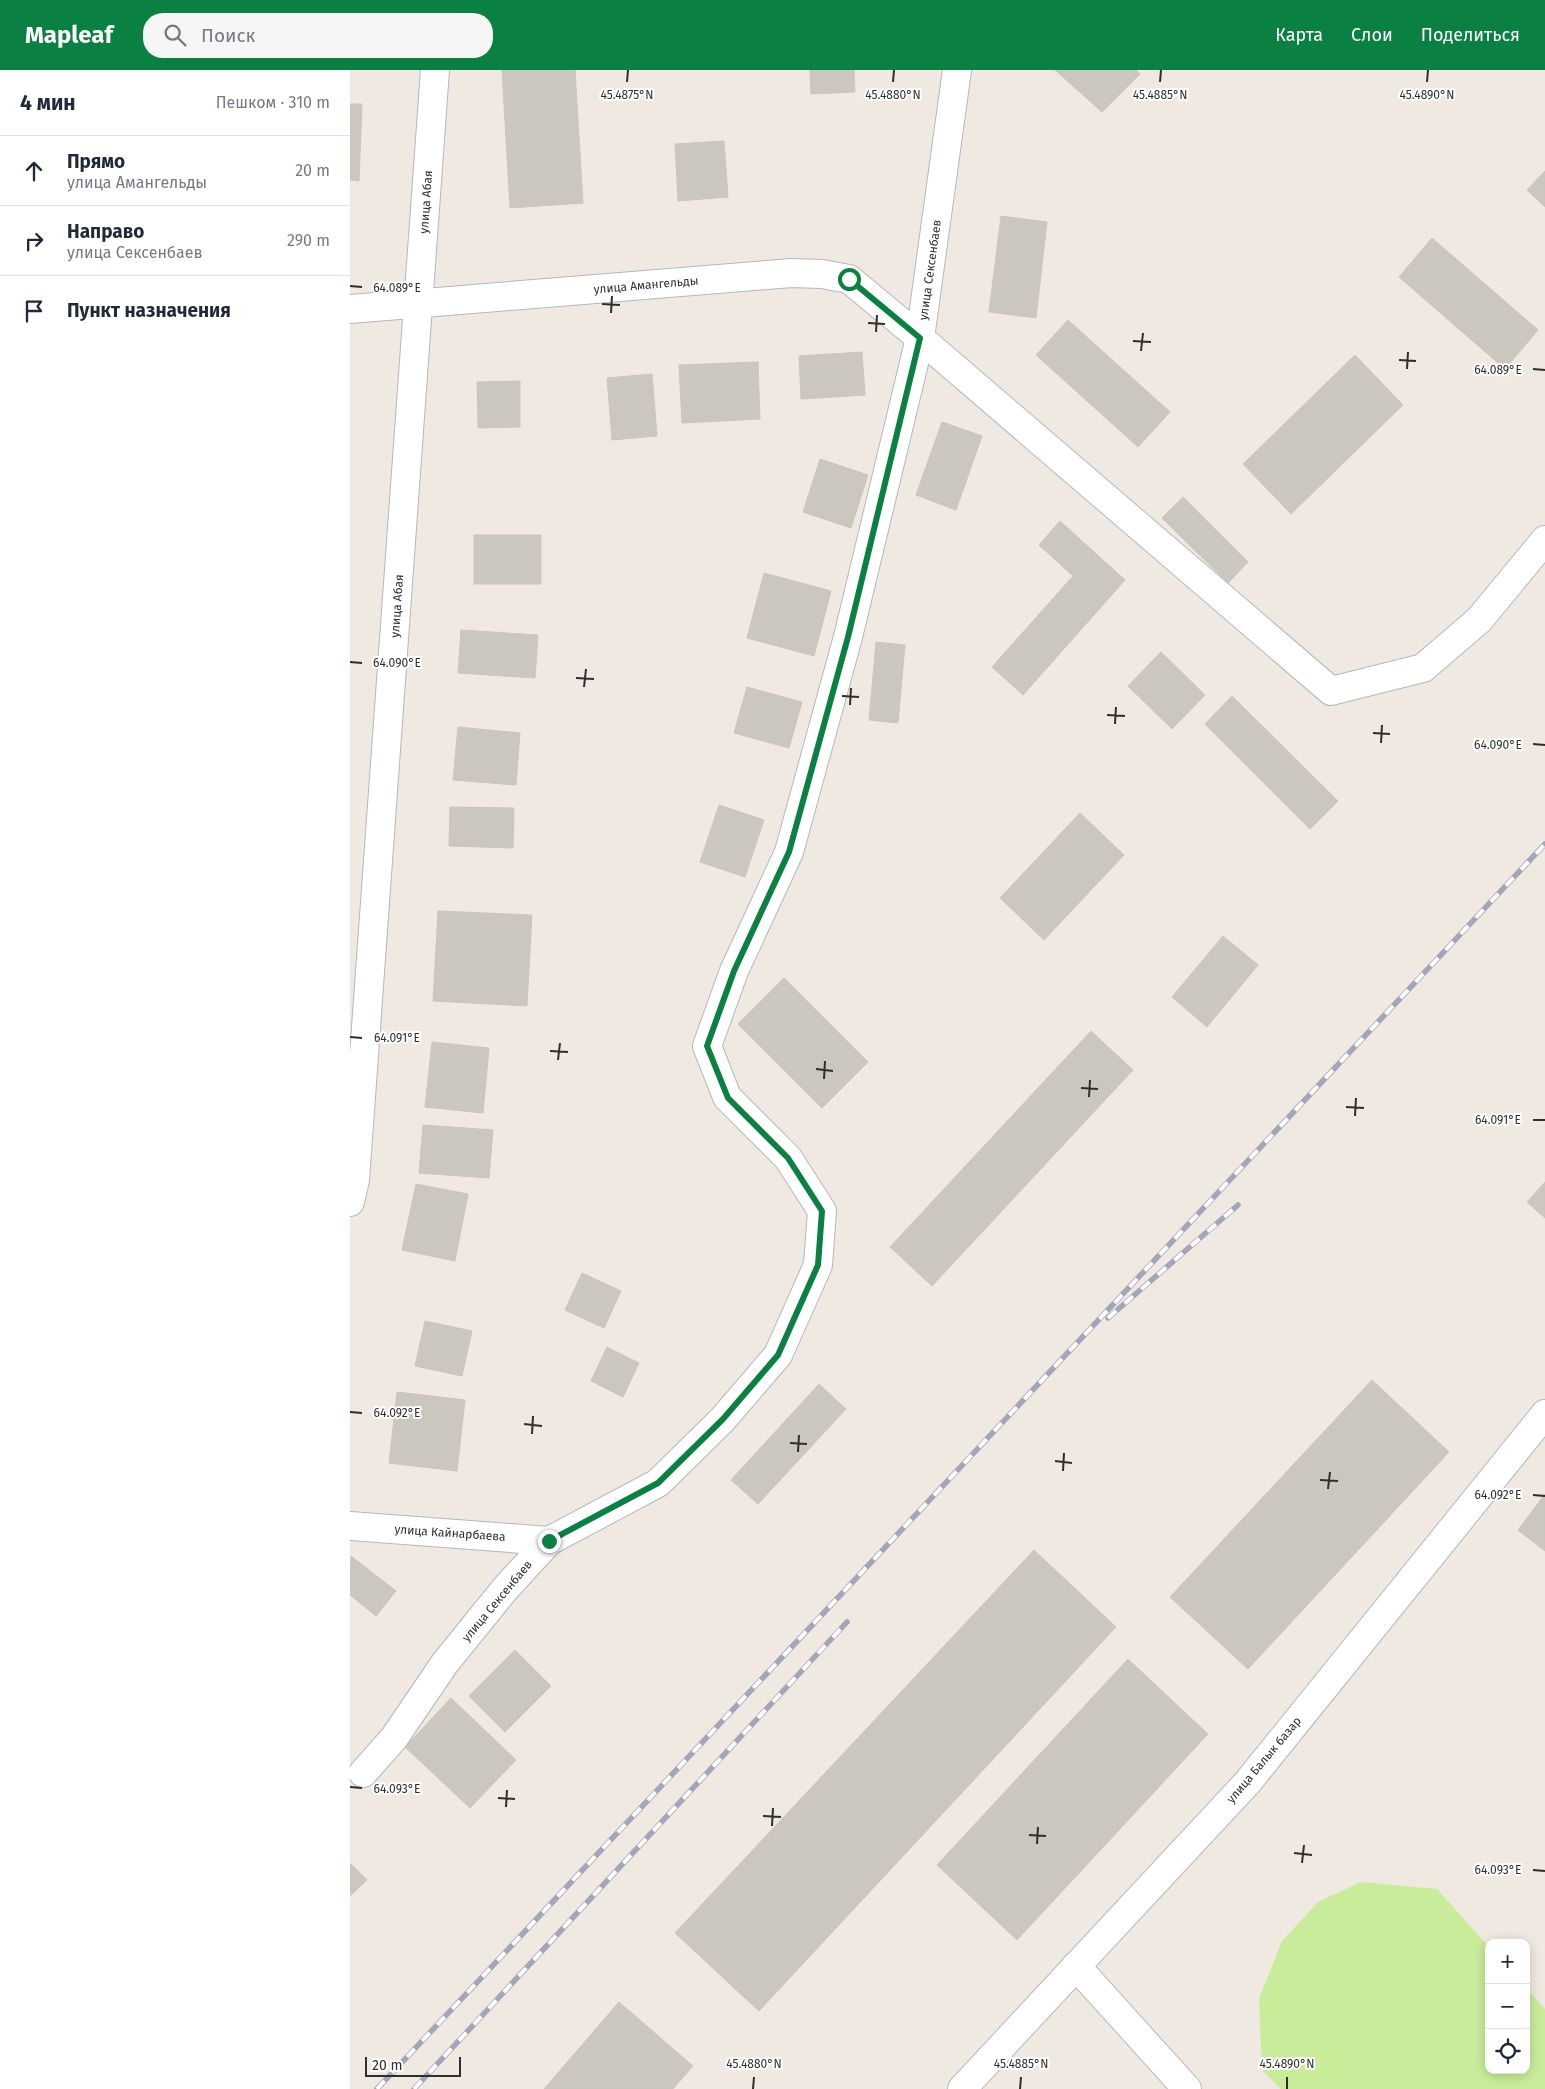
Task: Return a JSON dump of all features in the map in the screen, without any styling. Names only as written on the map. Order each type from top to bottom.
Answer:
[{"type":"street","name":"улица Абая","points":[[350,1202],[355,1180],[436,70]]},
{"type":"street","name":"улица Сексенбаев","points":[[363,1772],[394,1738],[445,1663],[505,1589],[549,1541],[658,1483],[723,1419],[778,1355],[818,1265],[822,1211],[788,1158],[728,1098],[707,1046],[734,971],[789,852],[848,637],[920,338],[958,70]]},
{"type":"street","name":"улица Амангельды","points":[[350,309],[791,273],[822,274],[849,279],[1331,691],[1423,668],[1479,620],[1545,540]]},
{"type":"street","name":"улица Балык базар","points":[[962,2089],[1247,1783],[1545,1414]]},
{"type":"street","name":"улица Кайнарбаева","points":[[350,1526],[549,1541]]},
{"type":"street","points":[[1076,1966],[1187,2089]]},
{"type":"green space","points":[[1361,1882],[1437,1889],[1485,1943],[1485,2074],[1530,2074],[1530,1992],[1545,2009],[1545,2089],[1281,2089],[1262,2070],[1259,1999],[1282,1941],[1318,1902]]},
{"type":"building","points":[[502,70],[575,70],[583,203],[510,208]]},
{"type":"building","points":[[810,70],[854,70],[855,92],[811,94]]},
{"type":"building","points":[[1055,70],[1136,70],[1140,74],[1102,112]]},
{"type":"building","points":[[350,104],[362,104],[359,181],[350,180]]},
{"type":"building","points":[[724,141],[728,197],[678,201],[675,144]]},
{"type":"building","points":[[1545,171],[1545,207],[1527,190]]},
{"type":"building","points":[[1001,216],[1047,222],[1036,318],[989,312]]},
{"type":"building","points":[[1432,238],[1538,330],[1505,369],[1399,277]]},
{"type":"building","points":[[1068,320],[1170,412],[1138,447],[1036,355]]},
{"type":"building","points":[[862,352],[865,395],[801,399],[799,356]]},
{"type":"building","points":[[1355,355],[1403,405],[1291,514],[1243,464]]},
{"type":"building","points":[[758,362],[760,419],[682,423],[679,365]]},
{"type":"building","points":[[652,374],[657,436],[612,440],[607,378]]},
{"type":"building","points":[[520,381],[520,427],[478,428],[477,382]]},
{"type":"building","points":[[942,422],[982,436],[956,510],[916,495]]},
{"type":"building","points":[[820,459],[868,475],[851,528],[803,512]]},
{"type":"building","points":[[1183,497],[1248,562],[1228,583],[1162,518]]},
{"type":"building","points":[[1060,521],[1125,580],[1023,695],[992,667],[1073,576],[1039,545]]},
{"type":"building","points":[[474,535],[541,535],[541,584],[474,584]]},
{"type":"building","points":[[764,573],[831,591],[814,656],[747,638]]},
{"type":"building","points":[[461,630],[538,635],[535,678],[458,673]]},
{"type":"building","points":[[876,642],[905,645],[898,723],[869,720]]},
{"type":"building","points":[[1161,652],[1205,695],[1172,729],[1128,686]]},
{"type":"building","points":[[747,687],[802,702],[789,748],[734,733]]},
{"type":"building","points":[[1232,696],[1338,801],[1310,829],[1205,724]]},
{"type":"building","points":[[458,727],[520,733],[516,785],[453,780]]},
{"type":"building","points":[[719,805],[764,820],[745,877],[700,862]]},
{"type":"building","points":[[450,807],[514,808],[513,848],[449,846]]},
{"type":"building","points":[[1080,813],[1124,855],[1044,940],[1000,898]]},
{"type":"building","points":[[438,911],[532,915],[527,1006],[433,1001]]},
{"type":"building","points":[[1223,936],[1258,965],[1207,1027],[1172,997]]},
{"type":"building","points":[[784,978],[868,1062],[822,1108],[738,1024]]},
{"type":"building","points":[[1091,1031],[1133,1070],[932,1286],[890,1247]]},
{"type":"building","points":[[432,1042],[489,1048],[483,1113],[425,1107]]},
{"type":"building","points":[[423,1125],[493,1130],[489,1178],[419,1173]]},
{"type":"building","points":[[1545,1182],[1545,1218],[1527,1202]]},
{"type":"building","points":[[416,1184],[468,1194],[455,1261],[402,1250]]},
{"type":"building","points":[[582,1273],[621,1291],[604,1328],[565,1310]]},
{"type":"building","points":[[425,1321],[472,1331],[462,1376],[415,1366]]},
{"type":"building","points":[[607,1347],[639,1363],[623,1397],[591,1381]]},
{"type":"building","points":[[1372,1380],[1449,1452],[1248,1669],[1170,1597]]},
{"type":"building","points":[[819,1384],[846,1409],[758,1504],[731,1480]]},
{"type":"building","points":[[397,1392],[465,1400],[457,1471],[389,1463]]},
{"type":"building","points":[[1545,1494],[1545,1551],[1518,1530]]},
{"type":"building","points":[[1034,1550],[1116,1627],[759,2011],[675,1933]]},
{"type":"building","points":[[351,1556],[396,1591],[376,1616],[350,1595]]},
{"type":"building","points":[[515,1650],[551,1686],[505,1732],[469,1696]]},
{"type":"building","points":[[1128,1659],[1208,1734],[1017,1940],[937,1865]]},
{"type":"building","points":[[451,1698],[516,1760],[470,1808],[405,1747]]},
{"type":"building","points":[[350,1863],[367,1880],[350,1896]]},
{"type":"building","points":[[619,2002],[693,2066],[673,2089],[544,2089]]},
{"type":"railway","points":[[377,2089],[1545,844]]},
{"type":"railway","points":[[1108,1318],[1238,1205]]},
{"type":"railway","points":[[414,2089],[847,1622]]},
{"type":"route","points":[[549,1541],[658,1483],[723,1419],[778,1355],[818,1265],[822,1211],[788,1158],[728,1098],[707,1046],[734,971],[789,852],[848,637],[920,338],[849,279]]}]
